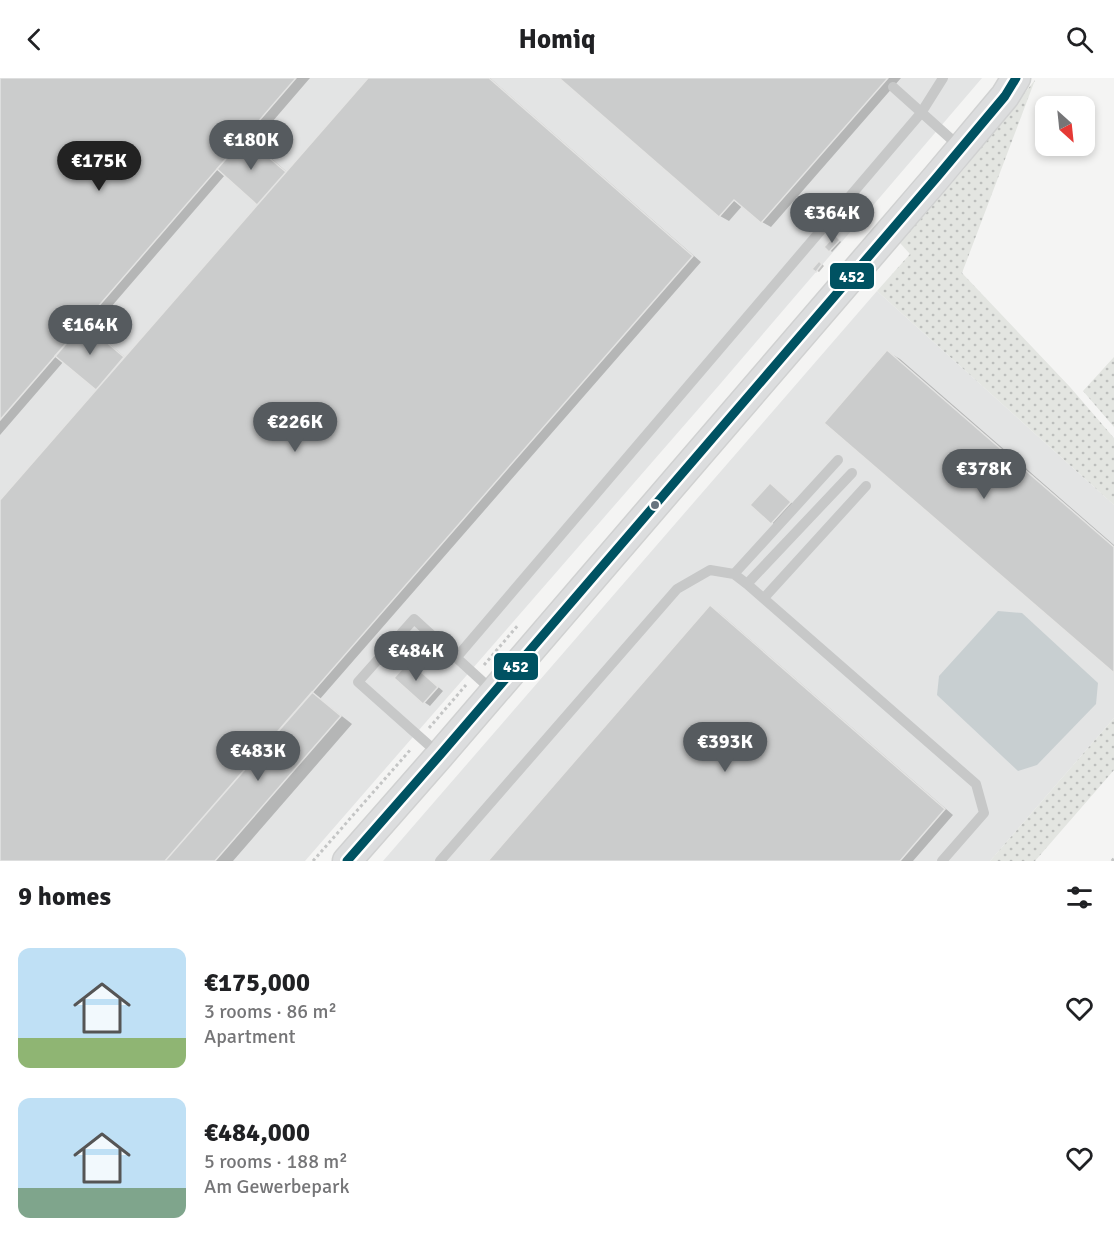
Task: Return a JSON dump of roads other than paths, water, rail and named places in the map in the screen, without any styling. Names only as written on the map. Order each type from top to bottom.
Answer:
[{"type":"street","points":[[347,861],[961,149],[1005,96],[1016,78]]},
{"type":"lane","points":[[456,658],[921,113],[943,78]]},
{"type":"lane","points":[[894,87],[961,149]]},
{"type":"lane","points":[[734,574],[838,460]]},
{"type":"lane","points":[[747,584],[852,473]]},
{"type":"lane","points":[[764,598],[866,486]]},
{"type":"lane","points":[[440,861],[677,589],[710,570],[734,574],[747,584],[976,784],[984,813],[942,861]]},
{"type":"lane","points":[[440,755],[358,682],[414,619],[494,692]]}]
